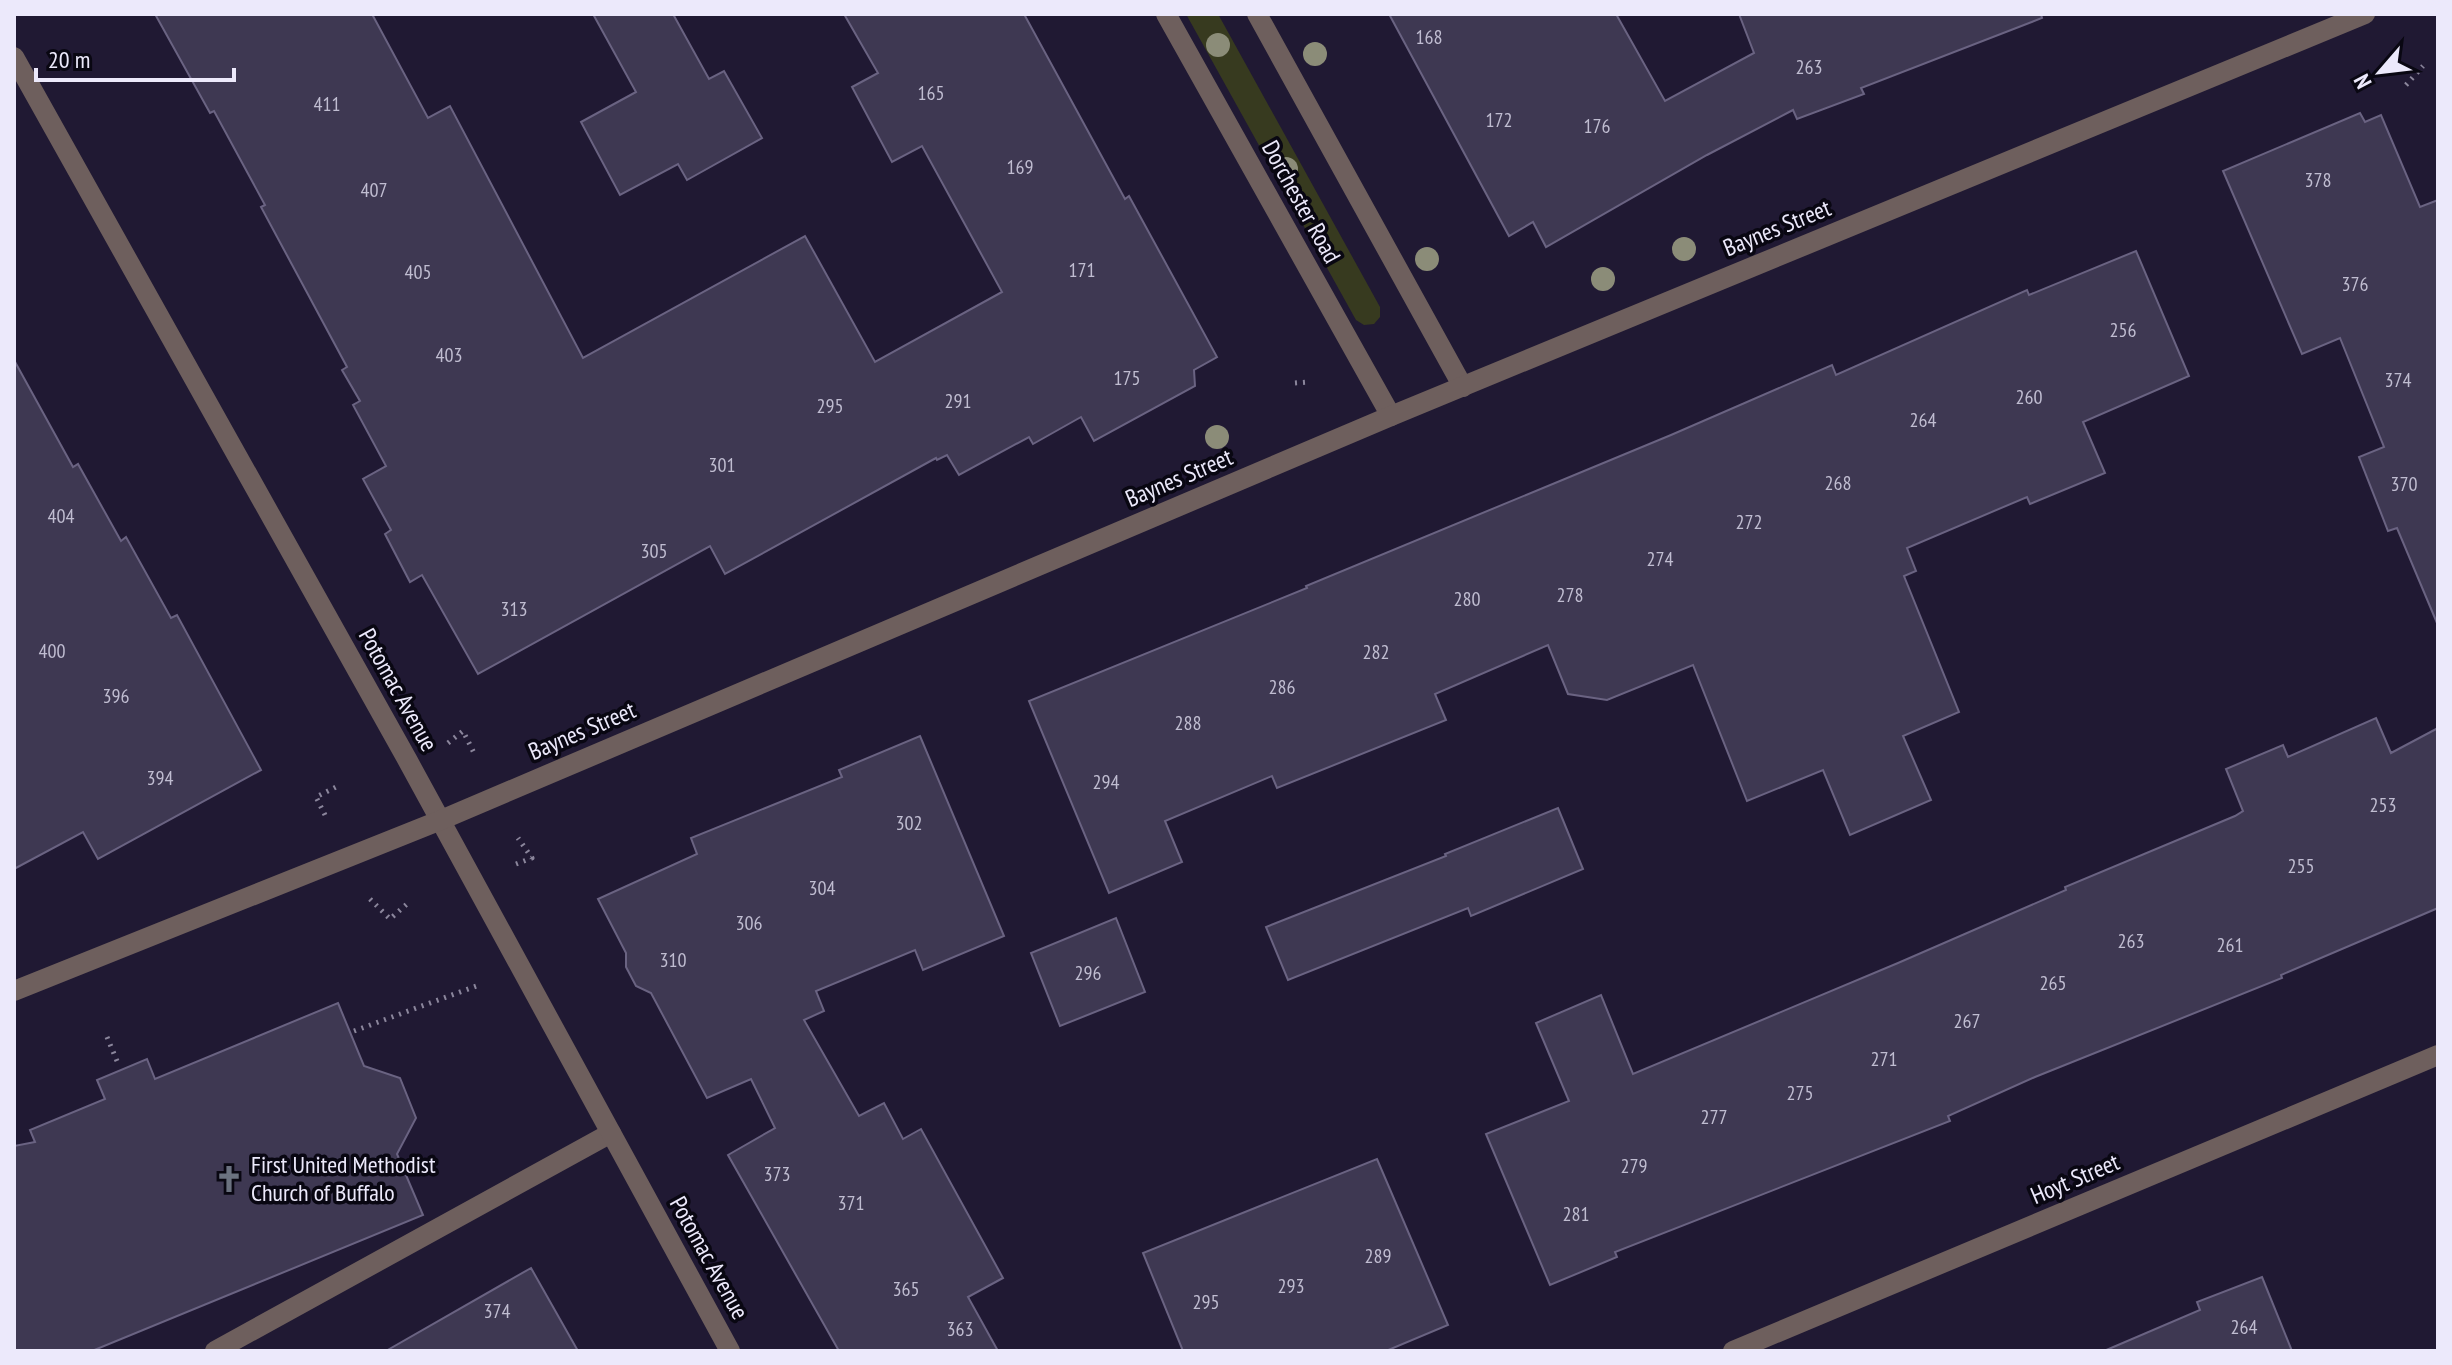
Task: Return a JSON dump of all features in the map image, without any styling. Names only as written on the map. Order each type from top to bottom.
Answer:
[{"type":"street","name":"Dorchester Road","points":[[1166,14],[1391,416]]},
{"type":"street","points":[[1257,14],[1463,387]]},
{"type":"street","name":"Baynes Street","points":[[14,991],[441,820],[1391,416],[2365,14]]},
{"type":"street","name":"Potomac Avenue","points":[[14,57],[441,820],[730,1351]]},
{"type":"street","name":"Hoyt Street","points":[[1733,1351],[2438,1055]]},
{"type":"street","points":[[215,1351],[611,1133]]},
{"type":"path","points":[[2406,85],[2423,66]]},
{"type":"path","points":[[1295,383],[1308,382]]},
{"type":"path","points":[[463,731],[474,753]]},
{"type":"path","points":[[325,815],[316,797],[338,786]]},
{"type":"path","points":[[517,837],[532,858]]},
{"type":"path","points":[[369,897],[390,919],[407,904]]},
{"type":"path","points":[[354,1031],[460,992]]},
{"type":"path","points":[[107,1037],[117,1061]]},
{"type":"green space","points":[[1186,14],[1218,14],[1380,307],[1380,317],[1374,324],[1364,325],[1356,320]]},
{"type":"building","points":[[155,14],[372,14],[428,118],[450,106],[583,358],[805,236],[875,362],[1002,292],[922,146],[892,162],[852,87],[878,73],[844,14],[1024,14],[1125,199],[1129,196],[1217,357],[1194,370],[1195,386],[1094,441],[1081,417],[1033,444],[1029,437],[959,475],[947,455],[936,458],[725,574],[710,546],[478,674],[422,575],[410,582],[385,534],[391,530],[363,479],[386,466],[353,405],[360,401],[342,370],[347,367],[261,207],[265,205],[214,111],[210,113]]},
{"type":"building","points":[[593,14],[673,14],[709,79],[724,71],[762,138],[687,180],[678,164],[620,195],[581,122],[636,92]]},
{"type":"building","points":[[1389,14],[1616,14],[1665,101],[1754,53],[1739,14],[2041,14],[2042,18],[1861,88],[1864,94],[1797,119],[1793,110],[1546,247],[1533,222],[1509,236]]},
{"type":"building","points":[[2360,113],[2365,122],[2381,115],[2420,207],[2438,200],[2437,623],[2397,528],[2388,531],[2359,457],[2384,447],[2340,338],[2302,354],[2223,171]]},
{"type":"building","points":[[2136,251],[2189,376],[2083,422],[2105,473],[2030,504],[2027,497],[1907,548],[1916,571],[1904,576],[1959,712],[1903,736],[1931,800],[1850,835],[1823,770],[1747,801],[1693,665],[1607,700],[1568,694],[1548,645],[1435,694],[1446,720],[1277,788],[1272,776],[1165,821],[1182,862],[1109,893],[1029,701],[1307,588],[1832,365],[1836,375],[2027,290],[2029,295]]},
{"type":"building","points":[[14,360],[73,467],[78,464],[121,541],[126,537],[171,618],[177,615],[261,770],[98,859],[83,832],[14,869]]},
{"type":"building","points":[[2376,718],[2391,753],[2438,728],[2438,908],[2281,975],[2282,978],[2035,1077],[1948,1116],[1950,1121],[1615,1252],[1617,1257],[1550,1285],[1486,1134],[1569,1101],[1536,1023],[1601,995],[1633,1074],[2235,816],[2243,811],[2226,769],[2283,745],[2288,757]]},
{"type":"building","points":[[920,736],[1004,936],[923,970],[915,950],[816,991],[824,1011],[804,1020],[859,1116],[884,1103],[903,1139],[921,1129],[1003,1278],[968,1297],[998,1351],[839,1351],[728,1155],[775,1128],[751,1079],[707,1098],[651,993],[636,986],[626,967],[626,953],[598,899],[697,854],[691,838],[842,777],[839,770]]},
{"type":"building","points":[[1558,808],[1583,869],[1471,916],[1468,908],[1288,980],[1266,927]]},
{"type":"building","points":[[1116,918],[1145,992],[1060,1026],[1031,953]]},
{"type":"building","name":"First United Methodist Church of Buffalo","points":[[338,1003],[364,1066],[400,1078],[416,1118],[397,1154],[423,1215],[92,1351],[14,1351],[14,1146],[35,1142],[30,1130],[105,1099],[97,1080],[147,1059],[155,1079]]},
{"type":"building","points":[[1377,1159],[1448,1325],[1386,1351],[1183,1351],[1143,1253]]},
{"type":"building","points":[[531,1268],[578,1351],[386,1351]]},
{"type":"building","points":[[2262,1277],[2292,1351],[2104,1351],[2200,1310],[2197,1302]]},
{"type":"place","name":"First United Methodist Church of Buffalo","points":[[229,1179]]}]
